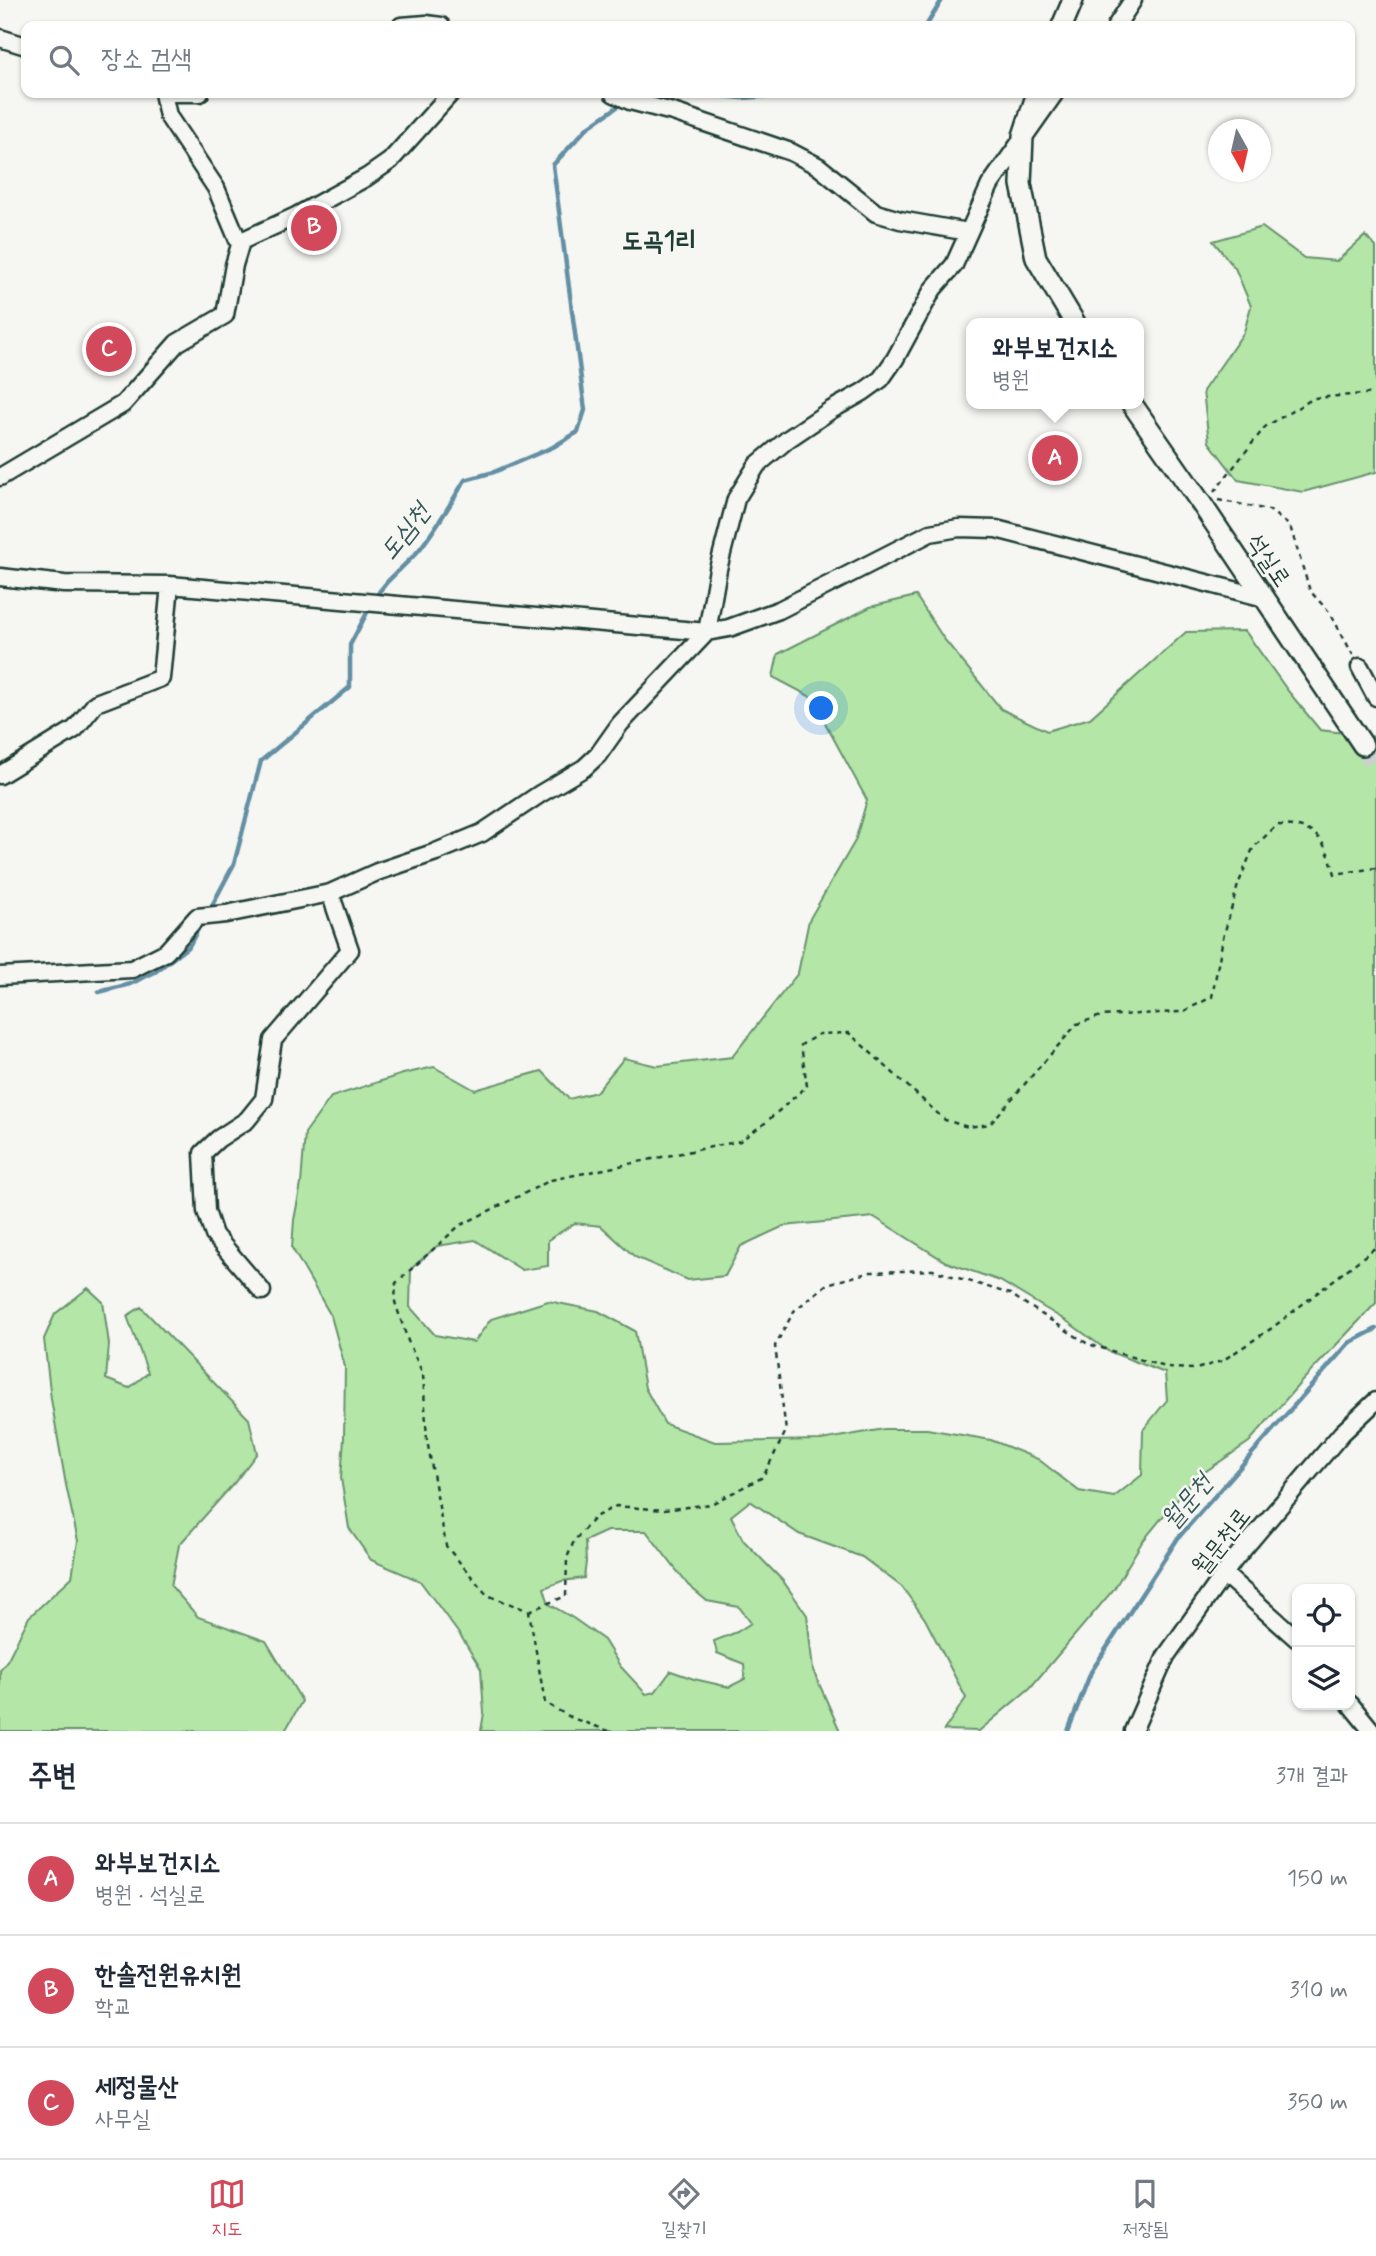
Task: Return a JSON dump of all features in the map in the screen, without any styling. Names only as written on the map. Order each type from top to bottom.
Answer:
[{"type":"street","points":[[1064,21],[1073,0]]},
{"type":"street","points":[[1119,21],[1133,0]]},
{"type":"street","points":[[0,37],[21,44]]},
{"type":"street","points":[[0,477],[122,404],[177,343],[225,315],[239,242],[216,188],[168,116],[164,98]]},
{"type":"street","points":[[239,242],[296,216],[367,177],[390,161],[447,98]]},
{"type":"street","points":[[622,98],[791,152],[818,166],[876,213],[968,232]]},
{"type":"street","points":[[1035,98],[1023,136],[1021,184],[1036,258],[1072,318]]},
{"type":"street","points":[[0,976],[132,969],[166,952],[197,917],[226,914],[330,893],[482,833],[584,768],[598,755],[620,724],[707,632],[718,569],[736,499],[757,465],[788,439],[881,379],[895,359],[933,289],[954,265],[990,185],[1051,98]]},
{"type":"street","name":"석실로","points":[[1135,409],[1363,745]]},
{"type":"street","points":[[0,576],[64,584],[170,585],[707,632],[729,628],[779,610],[930,533],[959,528],[996,529],[1265,598]]},
{"type":"street","points":[[0,775],[75,729],[96,703],[161,678],[170,585]]},
{"type":"street","points":[[1360,667],[1376,697]]},
{"type":"street","points":[[262,1291],[214,1235],[206,1211],[202,1153],[247,1120],[264,1099],[273,1040],[350,950],[330,893]]},
{"type":"street","name":"월문천로","points":[[1133,1731],[1166,1656],[1224,1574],[1342,1433],[1376,1401]]},
{"type":"street","points":[[1224,1574],[1292,1635]]},
{"type":"street","points":[[1355,1710],[1372,1731]]},
{"type":"path","points":[[1203,506],[1265,427],[1314,398],[1376,393]]},
{"type":"path","points":[[1203,506],[1220,499],[1269,510],[1290,526],[1310,591],[1330,613],[1360,667]]},
{"type":"path","points":[[1376,868],[1335,874],[1329,853],[1315,834],[1298,825],[1277,825],[1253,848],[1238,885],[1223,938],[1212,997],[1182,1012],[1101,1016],[1077,1024],[989,1124],[968,1127],[945,1120],[849,1033],[819,1034],[801,1045],[807,1086],[765,1124],[740,1141],[551,1180],[459,1226],[396,1283],[395,1303],[423,1374],[427,1440],[446,1546],[487,1595],[529,1611],[566,1596],[567,1558],[574,1541],[595,1517],[616,1506],[664,1510],[711,1504],[763,1477],[786,1431],[775,1346],[794,1311],[827,1284],[871,1272],[933,1270],[1010,1294],[1088,1344],[1169,1368],[1196,1369],[1222,1361],[1262,1334],[1376,1247]]},
{"type":"path","points":[[529,1611],[545,1703],[572,1718],[609,1731]]},
{"type":"green space","points":[[1262,227],[1304,258],[1337,261],[1365,236],[1376,247],[1376,472],[1303,492],[1238,480],[1209,442],[1203,391],[1244,332],[1251,306],[1235,268],[1213,241]]},
{"type":"green space","points":[[916,596],[944,639],[1001,709],[1047,731],[1090,718],[1186,632],[1245,631],[1320,730],[1376,737],[1376,1303],[1249,1442],[1193,1480],[1142,1542],[1114,1589],[1030,1688],[979,1731],[944,1730],[966,1698],[925,1619],[902,1587],[862,1557],[799,1534],[750,1501],[731,1516],[743,1540],[783,1581],[807,1615],[813,1670],[840,1731],[481,1731],[484,1713],[481,1669],[462,1638],[420,1581],[371,1560],[349,1528],[341,1478],[345,1367],[331,1316],[292,1248],[305,1133],[331,1097],[434,1067],[475,1090],[542,1071],[569,1099],[596,1092],[624,1058],[657,1066],[732,1057],[798,973],[809,920],[855,841],[867,800],[811,697],[773,677],[778,654],[870,607]],"holes":[[[874,1217],[946,1262],[1000,1281],[1068,1322],[1108,1351],[1165,1373],[1167,1400],[1143,1430],[1142,1475],[1114,1497],[1079,1491],[1038,1459],[991,1440],[927,1429],[884,1429],[821,1440],[715,1442],[665,1424],[645,1388],[635,1331],[598,1311],[548,1301],[491,1319],[474,1342],[435,1335],[410,1307],[411,1269],[437,1246],[475,1240],[522,1270],[548,1266],[548,1240],[575,1223],[601,1226],[635,1257],[688,1280],[725,1276],[741,1246],[784,1226]],[[607,1531],[646,1531],[688,1585],[707,1601],[739,1607],[751,1623],[714,1641],[717,1653],[744,1664],[745,1679],[729,1687],[671,1671],[655,1692],[646,1694],[620,1666],[604,1640],[549,1604],[544,1588],[562,1581],[584,1578],[585,1541]]]},
{"type":"green space","points":[[88,1288],[103,1302],[109,1344],[106,1379],[129,1388],[148,1373],[127,1316],[141,1307],[249,1419],[257,1453],[179,1545],[171,1586],[198,1617],[266,1641],[302,1701],[285,1731],[0,1731],[0,1670],[29,1617],[72,1577],[78,1541],[51,1399],[44,1339],[55,1314]]},
{"type":"waterway","name":"도심천","points":[[929,21],[942,0]]},
{"type":"waterway","name":"도심천","points":[[374,600],[425,542],[465,480],[494,472],[553,447],[578,432],[585,410],[553,165],[587,128],[623,103]]},
{"type":"waterway","name":"도심천","points":[[208,913],[234,864],[261,761],[350,687],[350,645],[370,607]]},
{"type":"waterway","name":"도심천","points":[[99,992],[130,984],[155,972],[189,946],[203,920]]},
{"type":"waterway","name":"월문천","points":[[1068,1731],[1091,1672],[1178,1538],[1349,1343],[1376,1329]]},
{"type":"tunnel","points":[[1363,745],[1376,767]]},
{"type":"place","name":"한솔전원유치원","points":[[314,228]]},
{"type":"place","name":"세정물산","points":[[109,349]]},
{"type":"place","name":"와부보건지소","points":[[1055,458]]},
{"type":"district","name":"도곡1리","points":[[659,240]]}]
